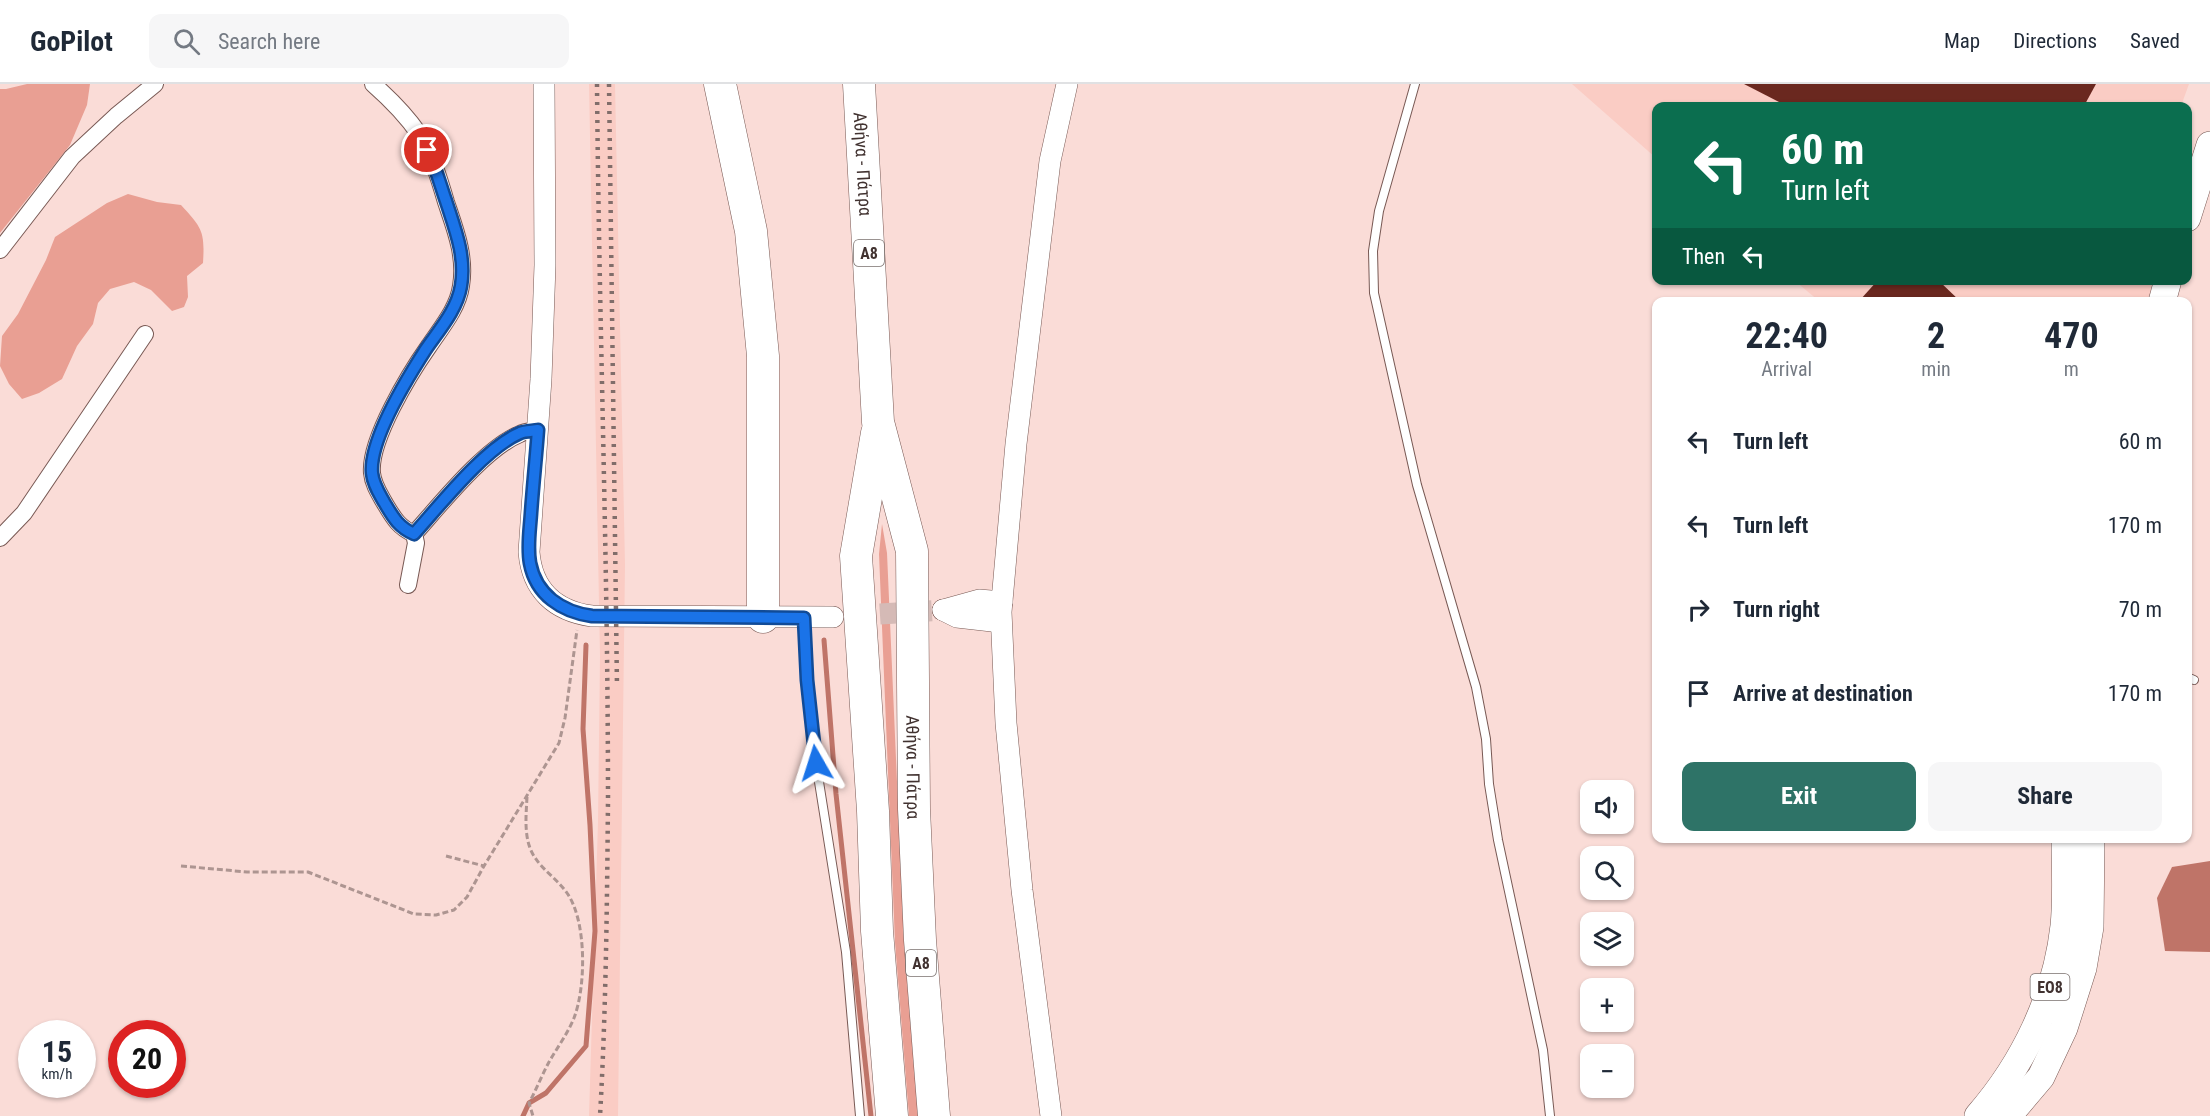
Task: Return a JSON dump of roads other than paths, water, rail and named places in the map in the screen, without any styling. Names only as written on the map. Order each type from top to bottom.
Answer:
[{"type":"highway","points":[[720,84],[751,231],[763,356],[763,617]]},
{"type":"highway","name":"Αθήνα - Πάτρα","points":[[859,84],[878,422],[912,551],[915,833],[920,939],[934,1116]]},
{"type":"highway","name":"Αθήνα - Πάτρα","points":[[878,422],[856,556],[873,811],[877,932],[892,1116]]},
{"type":"main road","points":[[2192,202],[2210,145]]},
{"type":"main road","name":"ΕΟ8","points":[[1978,1116],[2014,1070],[2035,1030],[2058,959],[2064,926],[2065,843]]},
{"type":"main road","name":"ΕΟ8","points":[[2008,1116],[2041,1077],[2064,1028],[2083,968],[2090,927],[2091,843]]},
{"type":"street","points":[[0,250],[72,157],[155,84]]},
{"type":"street","points":[[373,84],[397,106],[419,134],[436,167],[460,242],[461,287],[454,305],[401,390],[383,428],[371,471],[374,484],[402,529],[414,534]]},
{"type":"street","points":[[544,84],[545,265],[530,563],[538,585],[556,604],[579,614],[592,616],[833,617]]},
{"type":"street","points":[[1051,1116],[1022,890],[1006,723],[1001,612],[1016,444],[1048,173],[1066,84]]},
{"type":"street","points":[[0,538],[24,513],[145,334]]},
{"type":"street","points":[[414,534],[458,485],[495,449],[520,433],[538,430]]},
{"type":"street","points":[[408,585],[416,543],[414,534]]},
{"type":"lane","points":[[1415,84],[1379,211],[1373,250],[1374,293],[1417,485],[1476,687],[1486,739],[1489,784],[1498,840],[1543,1050],[1550,1116]]},
{"type":"lane","points":[[804,618],[807,680],[816,763],[846,952],[860,1116]]},
{"type":"waterway","points":[[824,640],[836,794],[871,1116]]},
{"type":"waterway","points":[[523,1116],[529,1103],[546,1093],[586,1046],[595,931],[583,729],[586,645]]},
{"type":"tunnel","points":[[849,616],[943,610]]},
{"type":"railway","points":[[597,84],[608,800],[605,998],[600,1116]]},
{"type":"railway","points":[[609,84],[617,687]]}]
